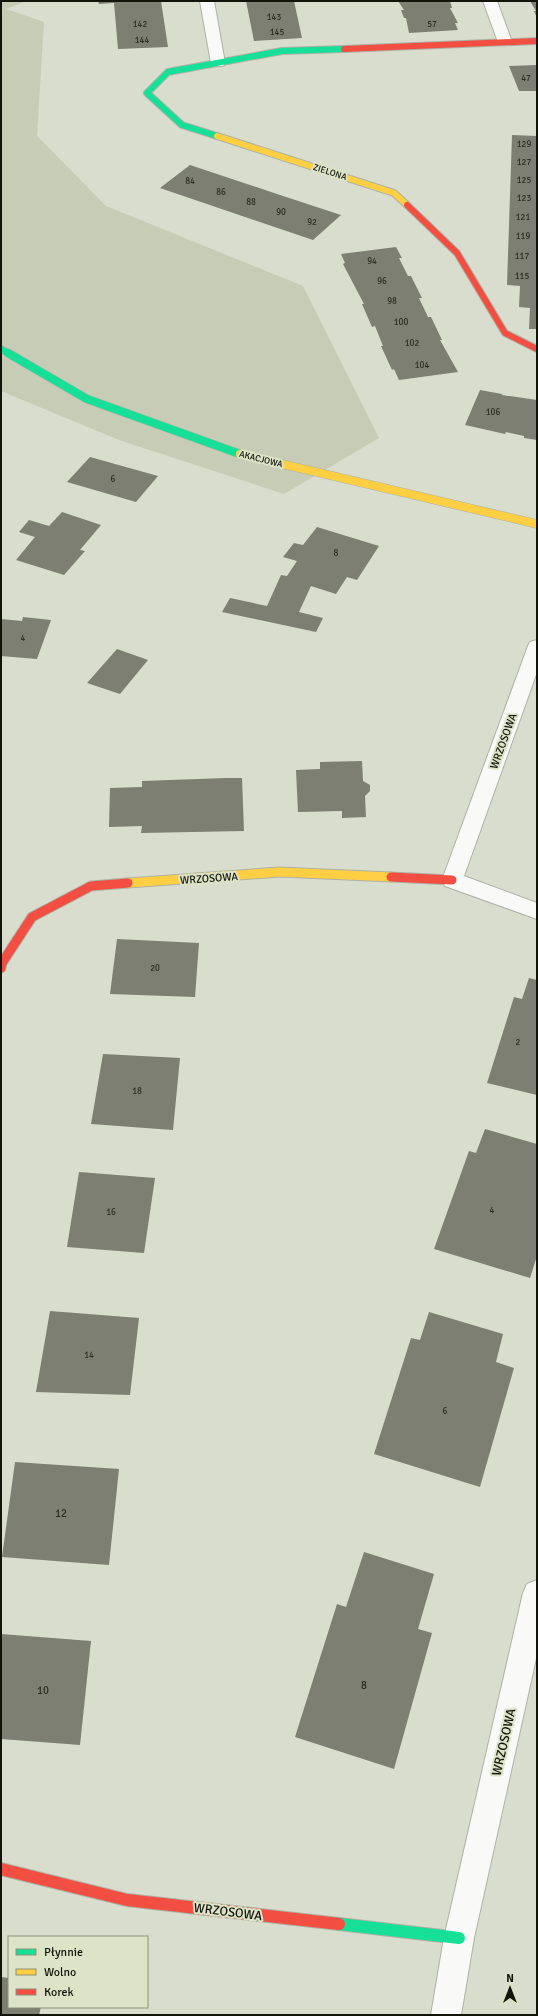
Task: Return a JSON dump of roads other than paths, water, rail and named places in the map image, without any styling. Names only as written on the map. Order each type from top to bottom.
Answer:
[{"type":"street","points":[[207,1],[218,63]]},
{"type":"street","points":[[490,1],[505,42]]},
{"type":"street","name":"ZIELONA","points":[[537,41],[282,52],[168,72],[147,93],[182,126],[394,193],[457,253],[505,333],[537,349]]},
{"type":"street","name":"AKACJOWA","points":[[1,349],[87,399],[240,454],[537,524]]},
{"type":"street","name":"WRZOSOWA","points":[[452,880],[537,646]]},
{"type":"street","name":"WRZOSOWA","points":[[1,968],[2,963],[32,917],[91,886],[280,872],[452,880],[537,911]]},
{"type":"street","name":"WRZOSOWA","points":[[446,2015],[459,1938],[537,1592]]},
{"type":"street","name":"WRZOSOWA","points":[[1,1869],[127,1900],[459,1938]]}]
